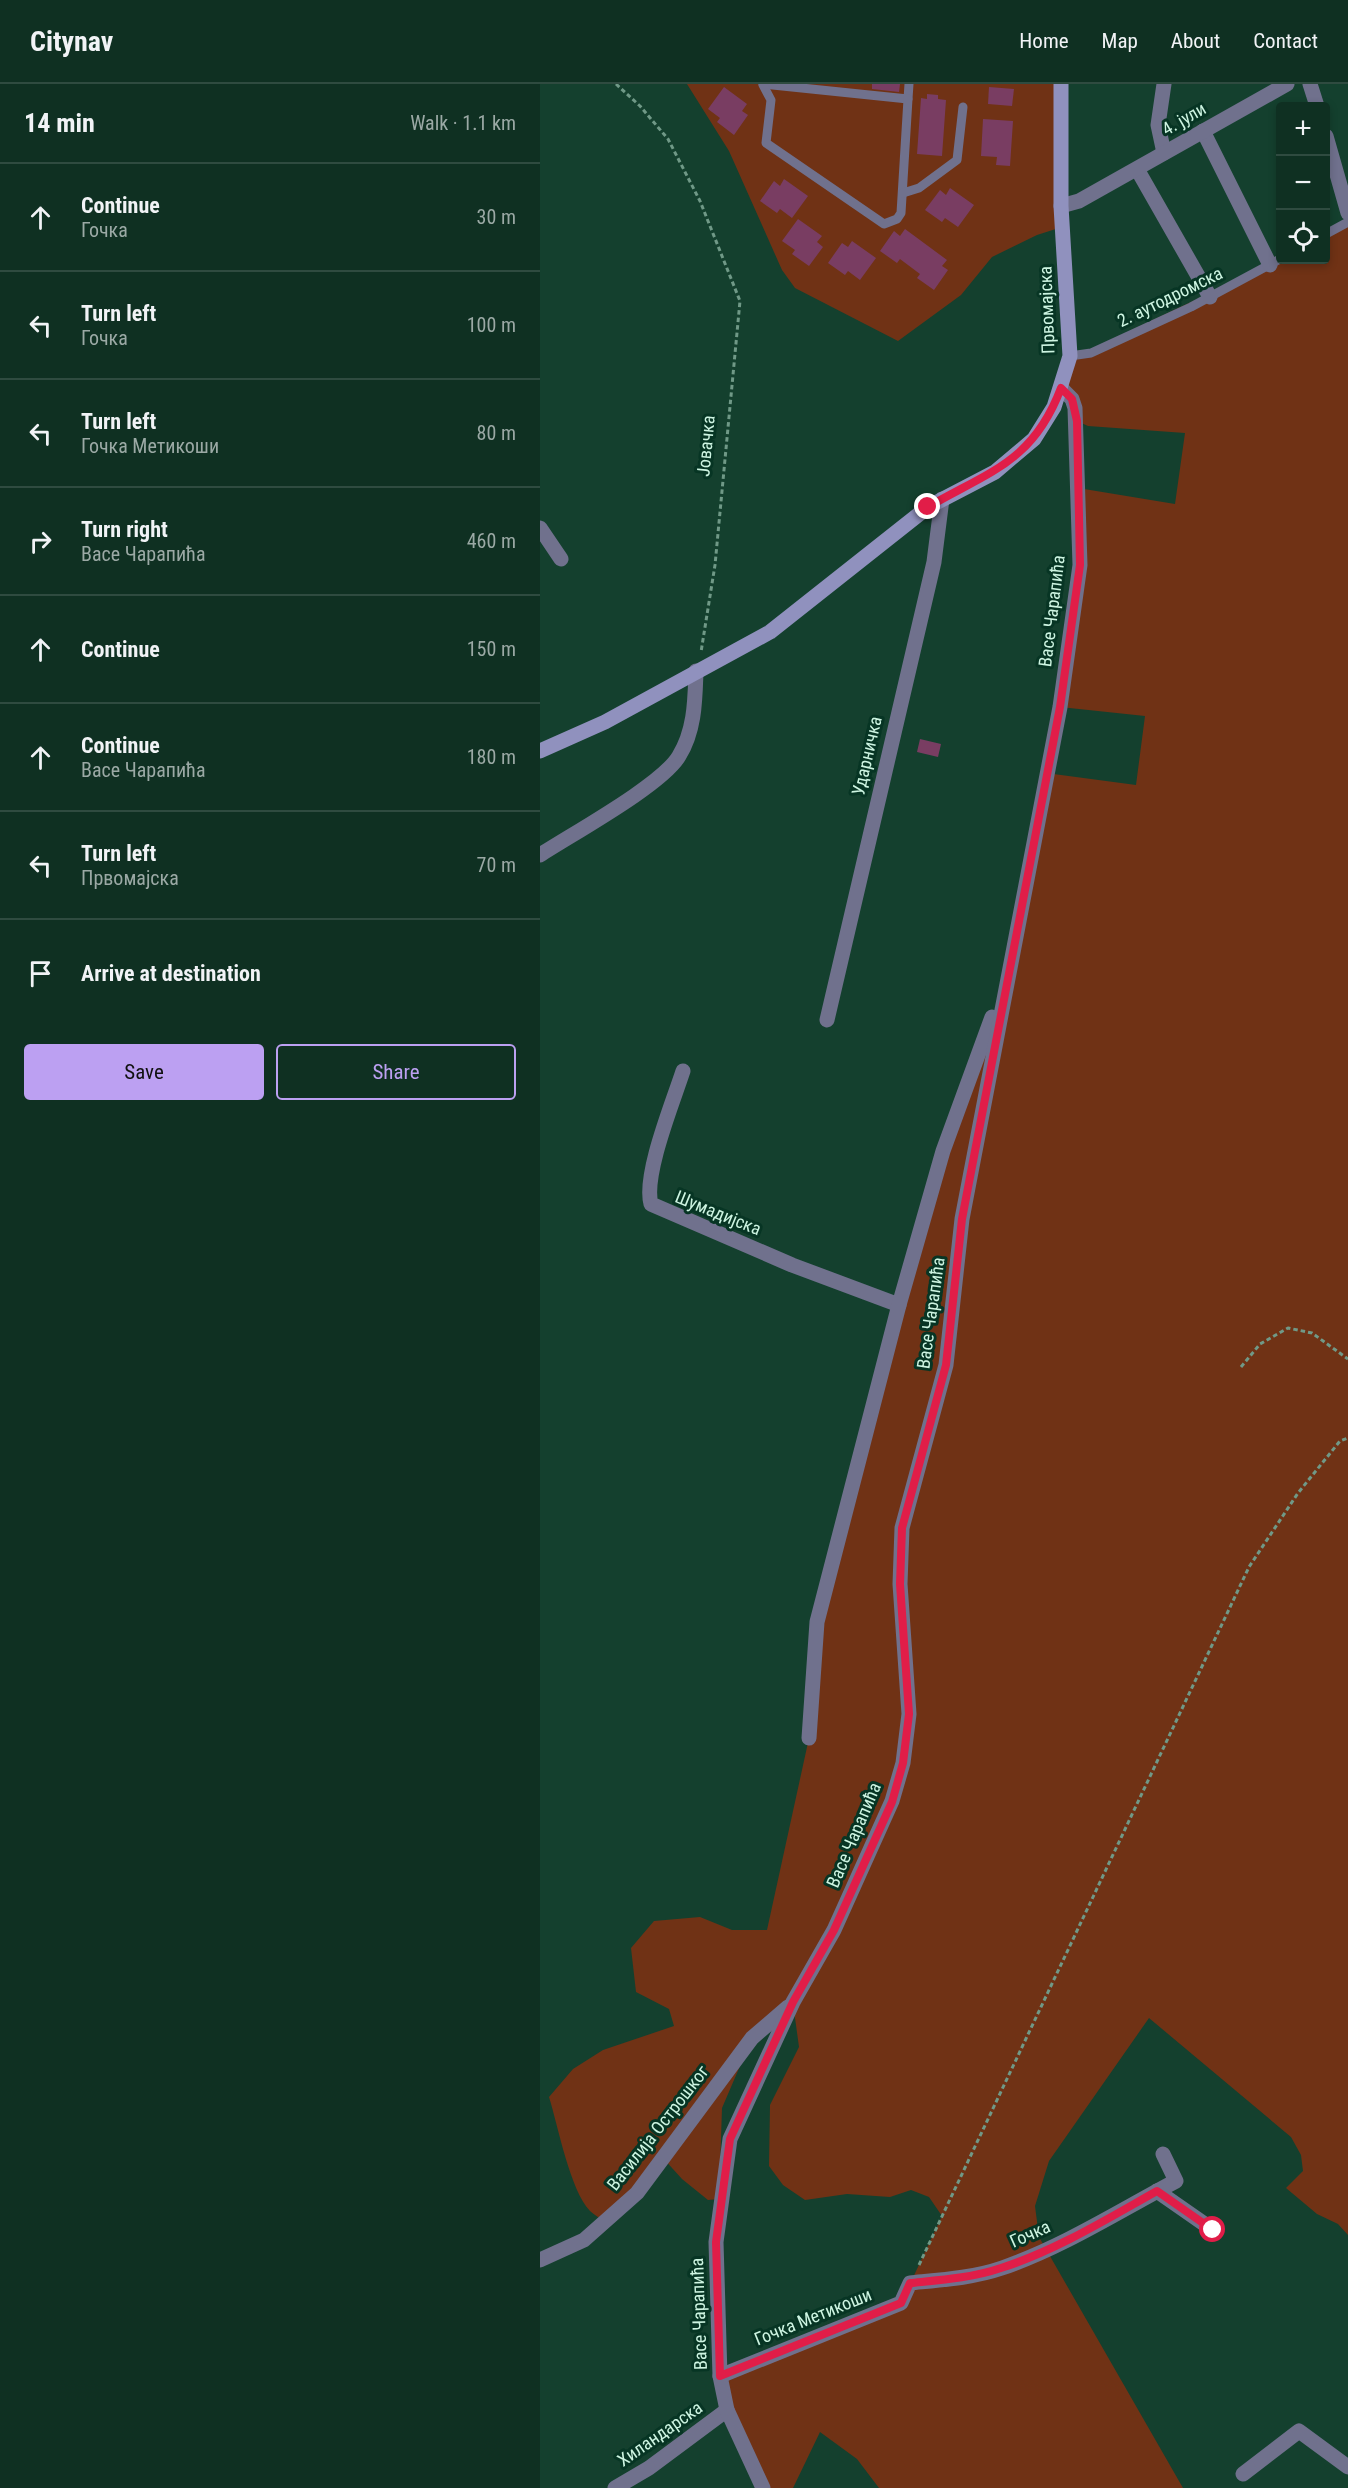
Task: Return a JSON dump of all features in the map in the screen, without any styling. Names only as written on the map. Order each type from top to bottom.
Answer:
[{"type":"main road","name":"Првомајска","points":[[696,671],[770,632],[910,521],[942,499],[994,472],[1024,449],[1044,425],[1061,388],[1070,356],[1061,206],[1061,84]]},
{"type":"main road","points":[[540,751],[605,722],[696,671]]},
{"type":"street","name":"4. јули","points":[[1164,84],[1158,124],[1164,153]]},
{"type":"street","name":"4. јули","points":[[1061,206],[1079,201],[1287,84]]},
{"type":"street","points":[[1310,84],[1316,102]]},
{"type":"street","points":[[1203,131],[1275,262]]},
{"type":"street","points":[[1330,150],[1348,213]]},
{"type":"street","points":[[1137,169],[1210,297]]},
{"type":"street","name":"Васе Чарапића","points":[[727,2410],[720,2376],[716,2242],[730,2139],[793,2002],[839,1920],[892,1802],[903,1763],[909,1714],[900,1584],[902,1528],[946,1365],[962,1219],[1060,707],[1080,565],[1075,408],[1072,399],[1061,388]]},
{"type":"street","name":"Ударничка","points":[[827,1020],[934,562],[942,499]]},
{"type":"street","points":[[540,528],[561,559]]},
{"type":"street","points":[[540,855],[648,786],[679,757],[695,714],[696,671]]},
{"type":"street","name":"Васе Чарапића","points":[[809,1738],[818,1622],[899,1305],[943,1151],[1008,976]]},
{"type":"street","name":"Шумадијска","points":[[683,1071],[653,1168],[648,1194],[651,1204],[792,1265],[899,1305]]},
{"type":"street","name":"Василија Острошког","points":[[540,2260],[585,2240],[637,2193],[752,2038],[793,2002]]},
{"type":"street","name":"Гочка","points":[[910,2283],[966,2276],[1001,2268],[1082,2232],[1176,2181],[1163,2154]]},
{"type":"street","points":[[1157,2191],[1213,2230]]},
{"type":"street","name":"Гочка Метикоши","points":[[720,2376],[901,2303],[910,2283]]},
{"type":"street","points":[[727,2410],[763,2488]]},
{"type":"street","name":"Хиландарска","points":[[615,2488],[649,2468],[727,2410]]},
{"type":"street","points":[[1243,2474],[1299,2431],[1348,2467]]},
{"type":"lane","points":[[763,84],[771,100],[766,143],[884,224],[897,219],[901,213],[909,84]]},
{"type":"lane","points":[[763,84],[908,99]]},
{"type":"lane","points":[[903,193],[919,188],[957,160],[963,107]]},
{"type":"lane","points":[[1330,232],[1348,222]]},
{"type":"lane","name":"2. аутодромска","points":[[1070,356],[1091,353],[1210,297],[1275,262]]},
{"type":"path","name":"Јовачка","points":[[616,84],[640,106],[668,139],[700,201],[740,301],[715,565],[696,671]]},
{"type":"path","points":[[1241,1367],[1260,1344],[1288,1328],[1312,1334],[1348,1359]]},
{"type":"path","points":[[910,2283],[1249,1567],[1298,1493],[1340,1441],[1348,1438]]},
{"type":"shaded area","points":[[687,84],[1061,84],[1062,227],[1037,235],[992,257],[961,295],[898,341],[795,288],[782,270],[729,151]]},
{"type":"shaded area","points":[[1348,222],[1348,2235],[1338,2224],[1317,2214],[1286,2188],[1303,2171],[1301,2155],[1291,2137],[1149,2018],[1049,2161],[1035,2206],[1039,2237],[1183,2488],[879,2488],[857,2459],[820,2432],[793,2488],[763,2488],[720,2376],[901,2303],[942,2216],[929,2197],[911,2190],[890,2197],[847,2194],[805,2200],[783,2185],[769,2166],[770,2105],[799,2047],[793,2003],[752,2038],[722,2108],[719,2199],[708,2200],[682,2179],[663,2158],[605,2221],[599,2218],[590,2211],[576,2188],[549,2097],[573,2069],[603,2050],[674,2026],[669,2009],[636,1992],[631,1948],[654,1921],[700,1917],[732,1930],[767,1930],[809,1738],[817,1622],[899,1305],[1008,976],[1046,773],[1136,785],[1145,716],[1060,707],[1080,565],[1078,488],[1175,504],[1185,433],[1088,426],[1077,421],[1061,388],[1070,356],[1079,355],[1276,262],[1276,264],[1330,264],[1330,232]]},
{"type":"building","points":[[872,84],[900,84],[899,92],[872,89]]},
{"type":"building","points":[[724,87],[747,104],[742,111],[748,115],[734,135],[717,122],[720,118],[708,109]]},
{"type":"building","points":[[989,87],[1014,89],[1012,106],[988,104]]},
{"type":"building","points":[[927,94],[938,95],[938,99],[946,100],[942,156],[917,154],[921,98],[927,99]]},
{"type":"building","points":[[983,119],[1013,121],[1010,166],[996,165],[997,157],[981,156]]},
{"type":"building","points":[[784,179],[808,196],[792,218],[780,209],[777,213],[760,201],[774,181],[780,186]]},
{"type":"building","points":[[950,188],[974,205],[958,227],[945,218],[942,222],[925,210],[940,190],[946,195]]},
{"type":"building","points":[[798,219],[822,236],[817,242],[823,247],[809,266],[792,254],[795,250],[782,241]]},
{"type":"building","points":[[905,229],[947,260],[942,266],[948,270],[934,290],[917,278],[920,274],[900,259],[897,263],[880,251],[894,231],[900,236]]},
{"type":"building","points":[[852,241],[876,258],[860,280],[848,271],[845,275],[828,263],[842,243],[848,247]]},
{"type":"building","points":[[920,739],[941,744],[938,757],[917,752]]},
{"type":"route","points":[[928,507],[987,477],[1015,458],[1044,425],[1061,388],[1072,399],[1077,421],[1080,565],[1060,707],[962,1219],[946,1365],[902,1528],[900,1584],[909,1714],[903,1763],[892,1802],[834,1930],[793,2002],[730,2139],[716,2242],[720,2376],[901,2303],[910,2283],[966,2276],[1001,2268],[1082,2232],[1157,2191],[1213,2230]]}]
